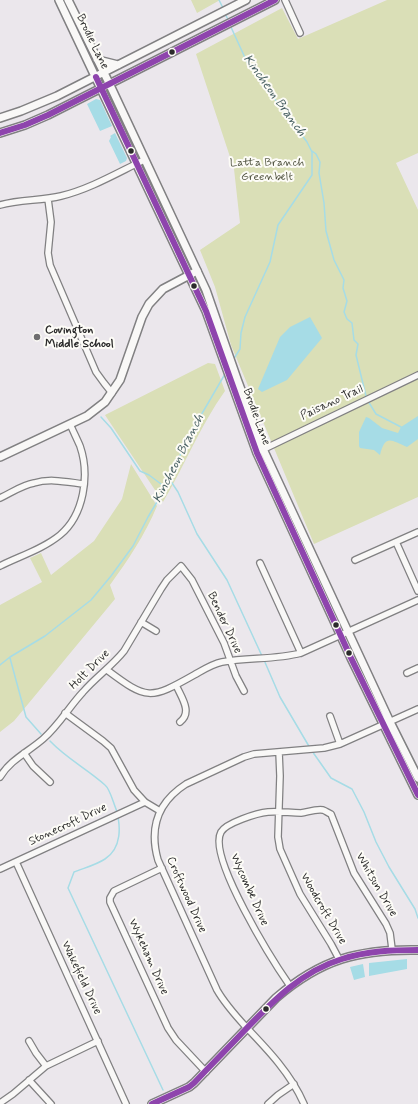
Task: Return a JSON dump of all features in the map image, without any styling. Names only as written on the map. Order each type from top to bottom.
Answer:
[{"type":"main road","name":"Brodie Lane","points":[[59,0],[189,275],[235,381]]},
{"type":"main road","name":"Brodie Lane","points":[[68,0],[109,83],[206,290],[235,381],[260,451],[341,635],[386,723],[418,778]]},
{"type":"main road","points":[[0,118],[57,96],[246,0]]},
{"type":"main road","points":[[0,133],[25,125],[275,0]]},
{"type":"main road","points":[[176,35],[182,47]]},
{"type":"main road","points":[[97,58],[102,62],[118,65]]},
{"type":"main road","points":[[0,457],[92,413],[105,402],[120,380],[142,317],[149,304],[163,290],[197,271]]},
{"type":"main road","name":"Brodie Lane","points":[[260,451],[348,632],[386,723],[418,793]]},
{"type":"main road","points":[[152,1104],[189,1087],[206,1072],[269,1004],[290,986],[314,970],[339,959],[358,954],[392,949],[418,950]]},
{"type":"street","points":[[284,0],[300,33]]},
{"type":"street","points":[[0,205],[12,202],[48,199],[79,190],[144,160]]},
{"type":"street","points":[[48,199],[51,222],[48,253],[52,273],[96,372],[112,393]]},
{"type":"street","name":"Paisano Trail","points":[[260,451],[418,375]]},
{"type":"street","points":[[0,566],[41,546],[64,531],[76,513],[80,503],[83,484],[83,457],[70,424]]},
{"type":"street","points":[[0,498],[32,483],[42,481],[52,480],[83,484]]},
{"type":"street","points":[[355,560],[418,532]]},
{"type":"street","points":[[396,542],[418,591]]},
{"type":"street","points":[[260,563],[301,653]]},
{"type":"street","name":"Holt Drive","points":[[0,778],[4,770],[24,753],[43,740],[84,690],[107,670],[124,651],[161,589],[181,566]]},
{"type":"street","name":"Bender Drive","points":[[181,566],[192,580],[224,643],[236,676],[244,691]]},
{"type":"street","points":[[107,670],[129,687],[142,692],[158,693],[211,666],[230,661],[271,659],[301,653],[418,600]]},
{"type":"street","points":[[141,622],[156,631]]},
{"type":"street","points":[[407,673],[418,668]]},
{"type":"street","points":[[176,685],[186,708],[186,715],[180,722]]},
{"type":"street","name":"Croftwood Drive","points":[[304,1104],[294,1084],[282,1067],[228,1007],[217,990],[157,855],[154,842],[156,822],[160,811],[172,794],[186,784],[244,757],[254,754],[304,751],[340,744],[418,709]]},
{"type":"street","points":[[65,713],[103,740],[111,748],[134,790],[145,802],[160,811]]},
{"type":"street","points":[[330,716],[340,744]]},
{"type":"street","name":"Woodcroft Drive","points":[[279,752],[278,838],[280,849],[300,894],[339,959]]},
{"type":"street","points":[[24,753],[33,766],[50,782]]},
{"type":"street","name":"Stonecroft Drive","points":[[0,869],[145,802]]},
{"type":"street","name":"Whitsun Drive","points":[[279,812],[301,813],[321,810],[330,814],[334,819],[338,836],[354,873],[386,924],[390,933],[392,949]]},
{"type":"street","name":"Wycombe Drive","points":[[279,812],[253,815],[226,827],[221,831],[219,842],[227,872],[252,925],[274,964],[290,986]]},
{"type":"street","name":"Wakefield Drive","points":[[16,862],[126,1104]]},
{"type":"street","name":"Wykeham Drive","points":[[162,868],[114,891],[110,898],[110,902],[168,1028],[176,1040],[206,1072]]},
{"type":"street","points":[[29,1041],[46,1066]]},
{"type":"street","points":[[0,1104],[46,1066],[98,1041]]},
{"type":"street","points":[[30,1080],[51,1104]]},
{"type":"street","points":[[268,1104],[294,1084]]},
{"type":"green space","points":[[191,0],[220,0],[197,13]]},
{"type":"green space","name":"Latta Branch Greenbelt","points":[[387,0],[418,0],[418,153],[396,163],[418,210],[418,497],[314,544],[231,345],[215,287],[200,250],[240,223],[234,169],[196,54],[282,8],[298,39]]},
{"type":"green space","points":[[208,363],[215,364],[225,391],[200,432],[163,502],[105,415]]},
{"type":"green space","points":[[131,464],[157,506],[136,547],[110,585],[115,599],[14,721],[0,732],[0,605],[42,582],[30,558],[41,553],[51,575],[94,541],[122,499]]},
{"type":"water","points":[[96,99],[100,100],[112,126],[100,131],[87,104]]},
{"type":"water","points":[[115,133],[127,158],[126,161],[120,164],[109,141],[110,136]]},
{"type":"water","points":[[310,317],[322,338],[287,380],[262,392],[258,389],[280,337],[290,327]]},
{"type":"water","points":[[418,416],[418,439],[407,447],[389,440],[384,444],[380,455],[374,450],[360,448],[359,432],[366,417],[382,428],[398,433],[401,427]]},
{"type":"water","points":[[407,959],[407,969],[369,976],[369,963]]},
{"type":"water","points":[[363,964],[365,977],[354,980],[350,967]]},
{"type":"waterway","name":"Kincheon Branch","points":[[219,0],[223,8]]},
{"type":"waterway","name":"Kincheon Branch","points":[[225,14],[229,21]]},
{"type":"waterway","name":"Kincheon Branch","points":[[230,25],[247,62],[307,142],[312,152],[312,175],[278,225],[270,262],[245,317],[241,333],[240,349],[233,360]]},
{"type":"waterway","points":[[312,151],[316,154],[320,162],[319,173],[324,203],[326,231],[334,260],[344,280],[343,288],[347,301],[344,312],[347,319],[352,323],[354,340],[358,344],[356,355],[366,396]]},
{"type":"waterway","name":"Kincheon Branch","points":[[0,665],[10,657],[45,636],[91,600],[111,576],[133,546],[170,480],[186,441],[225,374]]},
{"type":"waterway","points":[[368,401],[376,414],[401,427]]},
{"type":"waterway","points":[[101,417],[111,428],[140,471],[149,475],[165,487]]},
{"type":"waterway","points":[[170,480],[178,492],[197,534],[227,580],[262,656]]},
{"type":"waterway","points":[[10,658],[26,717],[41,734]]},
{"type":"waterway","points":[[264,660],[280,697],[310,748]]},
{"type":"waterway","points":[[50,741],[107,787],[116,809],[119,822],[119,836],[115,849],[105,859],[94,865],[74,872],[68,888],[163,1090]]},
{"type":"waterway","points":[[312,751],[331,778],[352,789],[364,812],[376,842],[389,867],[415,909],[418,918]]},
{"type":"transit line","points":[[0,133],[25,125],[48,115],[275,0]]},
{"type":"transit line","points":[[96,77],[206,311],[257,453],[351,658],[418,795]]},
{"type":"transit line","points":[[152,1104],[189,1087],[194,1083],[277,998],[301,979],[314,971],[327,964],[361,954],[418,950]]},
{"type":"place","name":"Covington Middle School","points":[[37,337]]}]
